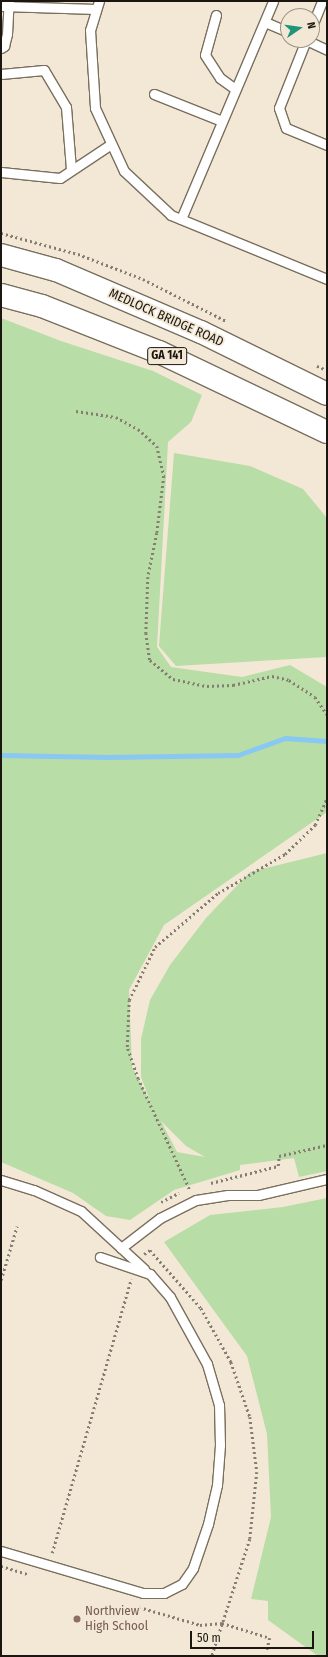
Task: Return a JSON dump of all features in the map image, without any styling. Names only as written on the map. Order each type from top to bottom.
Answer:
[{"type":"highway","name":"MEDLOCK BRIDGE ROAD","points":[[1,256],[56,270],[201,332],[327,394]]},
{"type":"highway","name":"GA 141","points":[[1,295],[42,306],[159,352],[327,432]]},
{"type":"lane","points":[[181,219],[273,1]]},
{"type":"lane","points":[[1,48],[4,46],[7,34],[6,4],[98,5],[90,30],[95,108],[124,171],[171,215],[327,278]]},
{"type":"lane","points":[[216,15],[205,55],[220,78],[235,89]]},
{"type":"lane","points":[[265,22],[280,29]]},
{"type":"lane","points":[[303,48],[279,108],[286,128],[326,141]]},
{"type":"lane","points":[[1,74],[44,70],[66,107],[71,169]]},
{"type":"lane","points":[[154,94],[222,121]]},
{"type":"lane","points":[[1,172],[60,178],[71,169],[111,144]]},
{"type":"lane","points":[[121,1248],[160,1218],[196,1200],[228,1195],[258,1195],[327,1179]]},
{"type":"lane","points":[[1,1180],[34,1190],[81,1211],[121,1248],[134,1264],[150,1274],[170,1297],[189,1328],[208,1364],[219,1405],[217,1485],[208,1524],[195,1562],[182,1584],[164,1593],[143,1593],[1,1551]]},
{"type":"lane","points":[[100,1257],[134,1264]]},
{"type":"path","points":[[76,411],[116,417],[138,429],[157,446],[164,476],[157,533],[148,577],[146,633],[150,660],[173,679],[206,686],[233,685],[272,676],[289,680],[315,697],[327,714]]},
{"type":"path","points":[[189,1189],[138,1079],[128,1047],[129,1000],[155,947],[218,893],[285,854],[315,825],[327,798]]},
{"type":"path","points":[[203,1185],[278,1166],[279,1156],[327,1145]]},
{"type":"path","points":[[156,1206],[168,1196],[196,1187]]},
{"type":"path","points":[[1,1280],[17,1226]]},
{"type":"path","points":[[48,1565],[134,1264],[150,1250],[201,1308],[231,1362],[250,1417],[257,1472],[250,1539],[212,1656]]},
{"type":"green space","points":[[1,318],[61,341],[153,371],[202,395],[191,422],[168,442],[157,647],[171,667],[242,677],[290,665],[327,687],[327,812],[164,925],[129,990],[132,1067],[151,1103],[141,1077],[141,1039],[150,1000],[170,965],[206,918],[250,872],[327,853],[327,1171],[299,1177],[294,1158],[240,1165],[240,1170],[174,1190],[130,1220],[106,1216],[73,1193],[1,1162]],"holes":[[[161,1121],[186,1146],[205,1157],[177,1152]]]},
{"type":"green space","points":[[174,453],[250,466],[303,489],[327,518],[327,657],[176,666],[159,646]]},
{"type":"green space","points":[[327,1198],[327,1656],[318,1656],[268,1620],[268,1601],[251,1599],[271,1517],[267,1434],[247,1356],[164,1242],[210,1215],[283,1207]]},
{"type":"waterway","points":[[1,755],[107,757],[238,755],[285,738],[327,741]]},
{"type":"place","name":"Northview High School","points":[[77,1619]]}]
